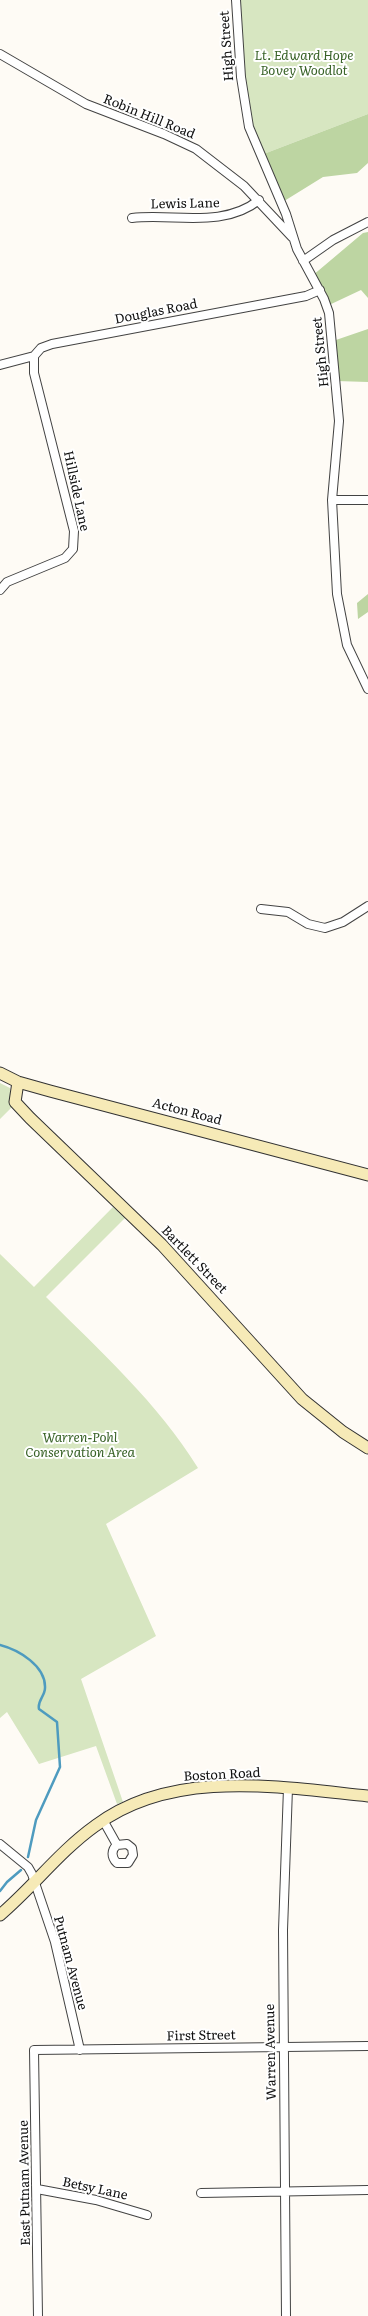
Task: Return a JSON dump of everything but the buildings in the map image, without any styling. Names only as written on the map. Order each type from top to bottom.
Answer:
[{"type":"main road","name":"Acton Road","points":[[0,1073],[18,1082],[368,1175]]},
{"type":"main road","name":"Bartlett Street","points":[[18,1082],[15,1102],[162,1245],[302,1398],[343,1432],[368,1448]]},
{"type":"main road","name":"Boston Road","points":[[0,1915],[79,1839],[103,1820],[137,1802],[189,1789],[229,1786],[288,1788],[368,1796]]},
{"type":"street","name":"High Street","points":[[236,0],[241,77],[248,122],[286,214],[292,237],[327,306],[332,330],[339,421],[332,500],[333,553],[340,618],[347,645],[368,689]]},
{"type":"street","name":"Robin Hill Road","points":[[0,54],[86,104],[186,144],[211,160],[259,200],[292,237]]},
{"type":"street","name":"Lewis Lane","points":[[132,218],[212,218],[233,213],[259,200]]},
{"type":"street","points":[[303,261],[333,240],[368,222]]},
{"type":"street","name":"Douglas Road","points":[[0,365],[34,356],[41,348],[52,344],[302,297],[320,290]]},
{"type":"street","name":"Hillside Lane","points":[[0,590],[7,582],[70,555],[74,543],[74,531],[59,467],[34,373],[34,356]]},
{"type":"street","points":[[332,500],[368,500]]},
{"type":"street","points":[[261,909],[288,912],[308,924],[325,928],[343,922],[368,906]]},
{"type":"street","name":"Warren Avenue","points":[[286,2316],[283,1930],[288,1788]]},
{"type":"street","points":[[103,1820],[117,1845]]},
{"type":"street","name":"Putnam Avenue","points":[[0,1844],[28,1867],[36,1882],[55,1942],[80,2050]]},
{"type":"street","name":"First Street","points":[[34,2050],[368,2046]]},
{"type":"street","name":"East Putnam Avenue","points":[[34,2050],[38,2316]]},
{"type":"street","name":"Betsy Lane","points":[[37,2189],[96,2200],[148,2215]]},
{"type":"street","points":[[201,2192],[368,2190]]},
{"type":"green space","name":"Lt. Edward Hope Bovey Woodlot","points":[[236,0],[368,0],[368,114],[261,155],[249,127]]},
{"type":"green space","points":[[368,114],[368,163],[357,173],[323,177],[281,203],[261,155]]},
{"type":"green space","points":[[368,232],[368,298],[361,290],[327,306],[312,276],[363,233]]},
{"type":"green space","points":[[368,329],[368,382],[336,381],[333,341]]},
{"type":"green space","points":[[368,594],[368,612],[358,619],[357,603]]},
{"type":"green space","points":[[0,1083],[10,1088],[12,1107],[0,1119]]},
{"type":"green space","name":"Warren-Pohl Conservation Area","points":[[113,1207],[125,1218],[46,1297],[147,1400],[165,1421],[198,1468],[106,1524],[156,1636],[81,1679],[123,1802],[117,1804],[96,1746],[39,1764],[7,1712],[0,1718],[0,1254],[34,1287]]},
{"type":"waterway","points":[[0,1645],[23,1655],[36,1666],[44,1680],[45,1688],[44,1694],[39,1703],[39,1709],[57,1722],[60,1767],[36,1820],[28,1857]]},
{"type":"waterway","points":[[0,1891],[7,1882],[21,1870]]}]
